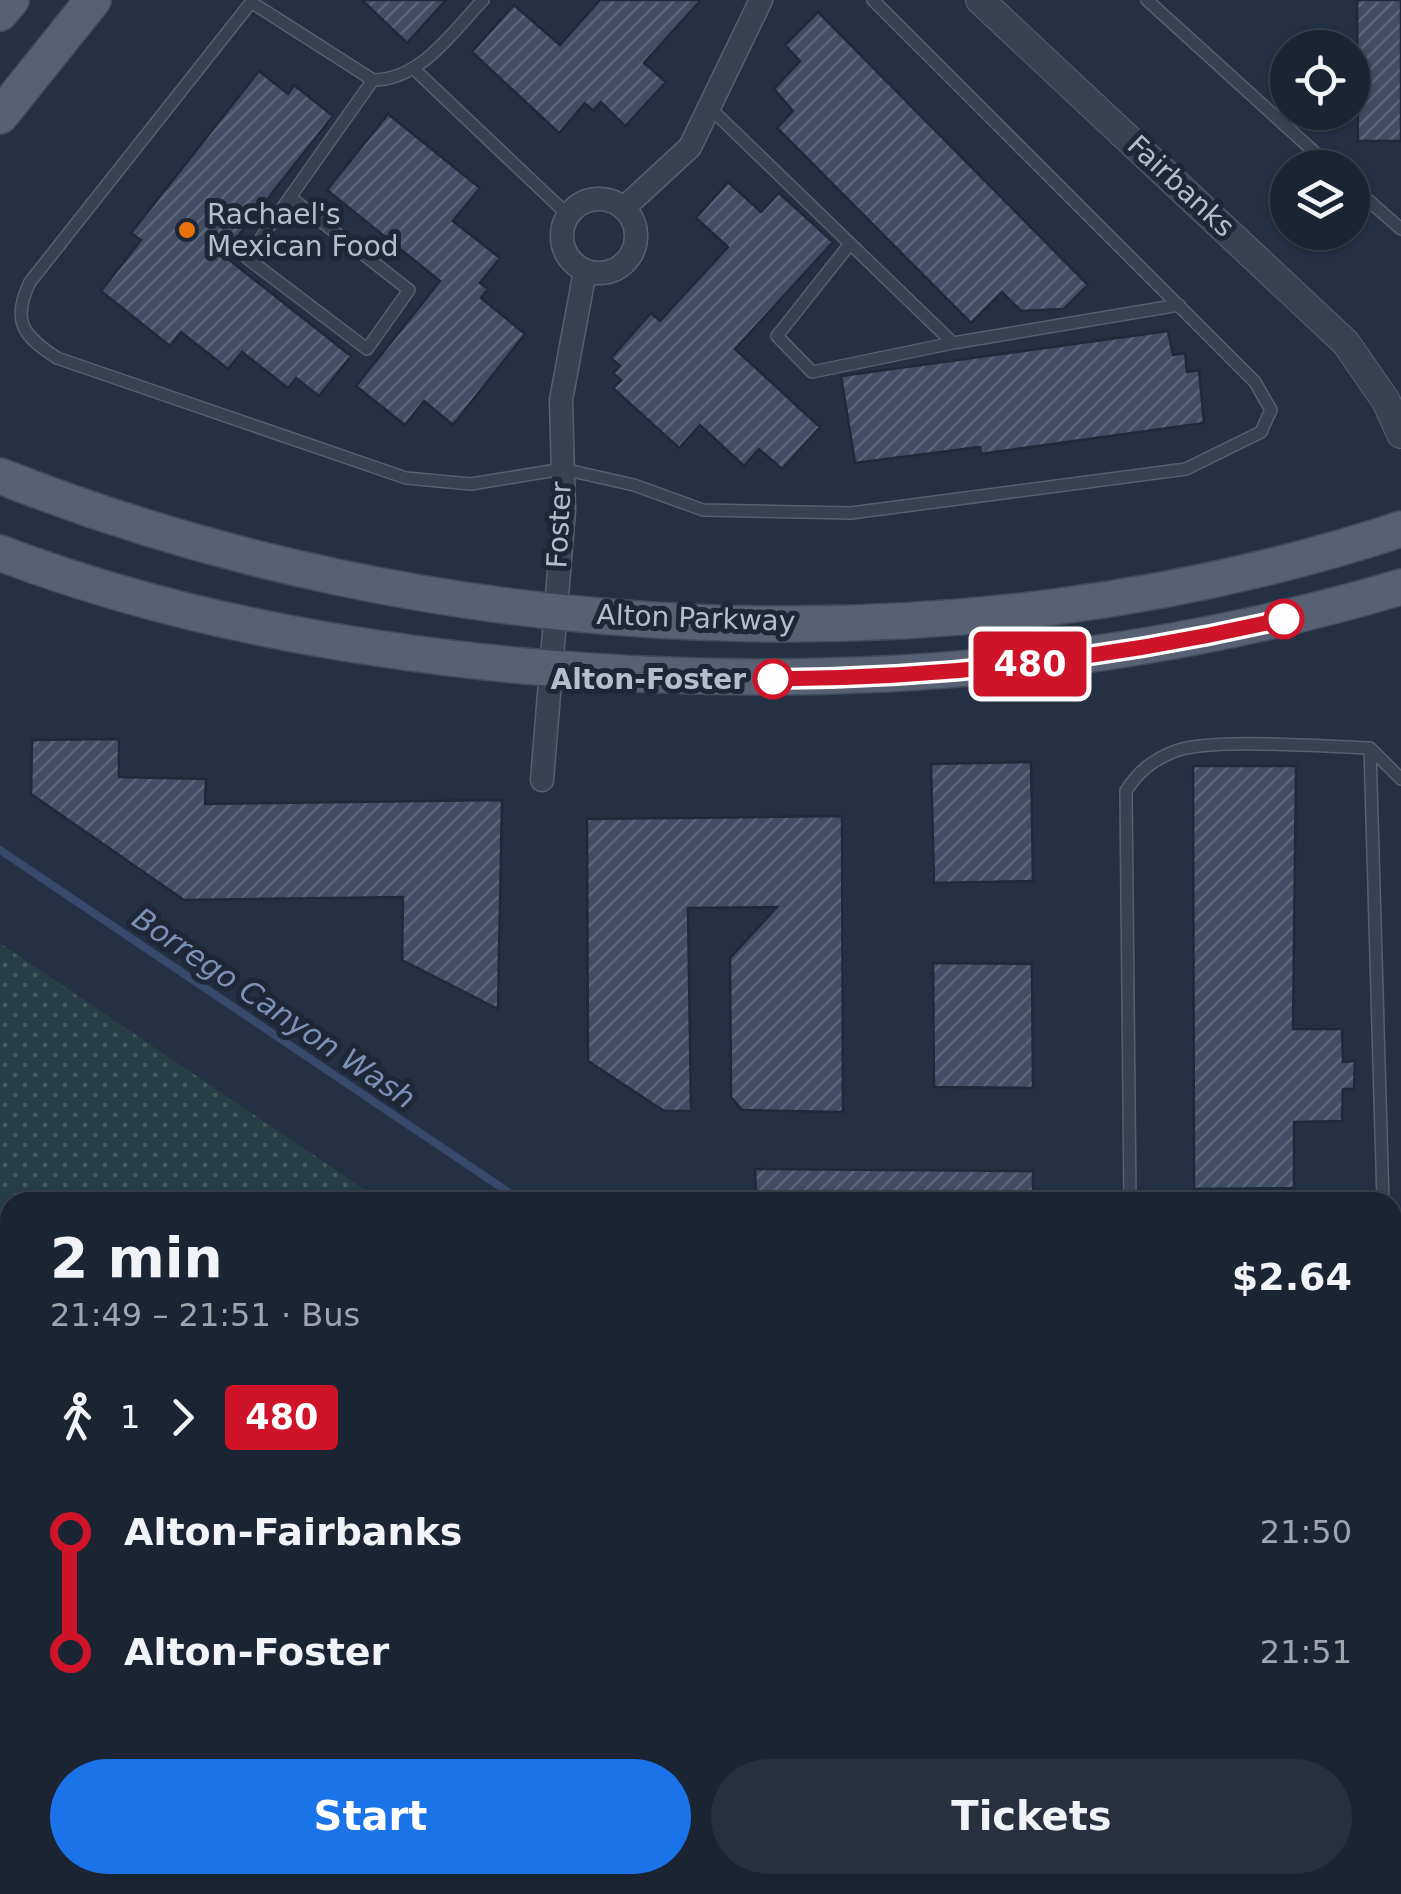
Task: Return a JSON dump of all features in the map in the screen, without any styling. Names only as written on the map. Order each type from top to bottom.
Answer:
[{"type":"main road","points":[[0,13],[11,0]]},
{"type":"main road","points":[[0,116],[94,0]]},
{"type":"main road","name":"Alton Parkway","points":[[0,476],[66,502],[252,556],[416,592],[553,612],[756,623],[956,616],[1141,592],[1299,558],[1401,529]]},
{"type":"main road","name":"Alton Parkway","points":[[0,553],[116,592],[253,627],[368,648],[549,668],[735,680],[979,670],[1177,642],[1401,587]]},
{"type":"street","points":[[624,208],[690,147],[761,0]]},
{"type":"street","name":"Fairbanks","points":[[980,0],[1346,343],[1401,434]]},
{"type":"street","points":[[598,198],[624,208],[636,235],[626,262],[614,270],[585,271],[564,251],[561,237],[568,215],[583,202],[598,198]]},
{"type":"street","name":"Foster","points":[[542,780],[564,510],[561,400],[585,271]]},
{"type":"lane","points":[[483,0],[414,69],[399,77],[373,80],[252,1],[30,282],[19,305],[26,332],[57,358],[406,478],[471,484],[562,469],[634,484],[703,510],[851,513],[1186,469],[1261,432],[1271,410],[1255,382],[874,0]]},
{"type":"lane","points":[[1147,0],[1312,150]]},
{"type":"lane","points":[[414,69],[568,215]]},
{"type":"lane","points":[[290,197],[409,290],[367,349],[247,258],[290,197],[373,80]]},
{"type":"lane","points":[[711,109],[954,344]]},
{"type":"lane","points":[[1370,202],[1401,229]]},
{"type":"lane","points":[[850,244],[777,336],[812,372],[1180,305]]},
{"type":"lane","points":[[1130,1192],[1126,791],[1138,771],[1176,750],[1269,744],[1370,748],[1401,778]]},
{"type":"lane","points":[[1370,748],[1383,1192]]},
{"type":"green space","points":[[0,943],[368,1192],[0,1192]]},
{"type":"building","points":[[362,0],[446,0],[407,43]]},
{"type":"building","points":[[600,0],[701,0],[644,63],[666,82],[625,126],[601,102],[593,111],[585,103],[559,133],[472,52],[514,5],[560,45]]},
{"type":"building","points":[[1357,0],[1401,0],[1401,141],[1358,141],[1358,130],[1370,130],[1370,30],[1357,30]]},
{"type":"building","points":[[818,12],[1088,285],[1064,309],[1021,311],[1002,292],[971,323],[777,128],[793,111],[774,89],[800,61],[785,45]]},
{"type":"building","points":[[259,71],[288,94],[294,85],[333,116],[223,255],[351,356],[319,396],[296,378],[288,388],[242,352],[228,369],[181,332],[170,346],[101,291],[141,240],[131,233]]},
{"type":"building","points":[[388,114],[480,188],[453,221],[500,258],[480,283],[488,289],[481,298],[525,334],[453,425],[424,401],[405,425],[356,386],[440,281],[327,190]]},
{"type":"building","points":[[728,182],[761,212],[779,193],[833,242],[735,349],[820,427],[782,469],[759,449],[744,466],[700,425],[679,448],[613,388],[621,380],[613,373],[620,366],[611,358],[651,313],[660,321],[728,247],[696,218]]},
{"type":"building","points":[[1168,331],[1173,355],[1185,353],[1187,372],[1199,370],[1204,423],[981,454],[980,447],[855,463],[841,376]]},
{"type":"building","points":[[119,739],[119,777],[206,779],[205,804],[502,800],[498,1009],[402,960],[403,897],[184,900],[31,794],[32,740]]},
{"type":"building","points":[[1031,762],[1033,881],[934,883],[931,764]]},
{"type":"building","points":[[1193,766],[1296,766],[1293,1029],[1342,1029],[1343,1062],[1355,1061],[1354,1089],[1343,1089],[1342,1121],[1294,1122],[1294,1188],[1194,1189]]},
{"type":"building","points":[[842,816],[843,1112],[742,1110],[731,1097],[730,958],[777,907],[688,908],[691,1111],[664,1111],[588,1061],[587,819]]},
{"type":"building","points":[[933,963],[1032,964],[1033,1088],[934,1087]]},
{"type":"building","points":[[755,1169],[1033,1171],[1033,1192],[756,1192]]},
{"type":"waterway","name":"Borrego Canyon Wash","points":[[0,850],[508,1192]]},
{"type":"bus line","name":"480","points":[[773,679],[885,676],[1031,664],[1177,642],[1284,619]]},
{"type":"place","name":"Rachael's Mexican Food","points":[[187,230]]},
{"type":"place","name":"Alton-Foster","points":[[773,679]]}]
